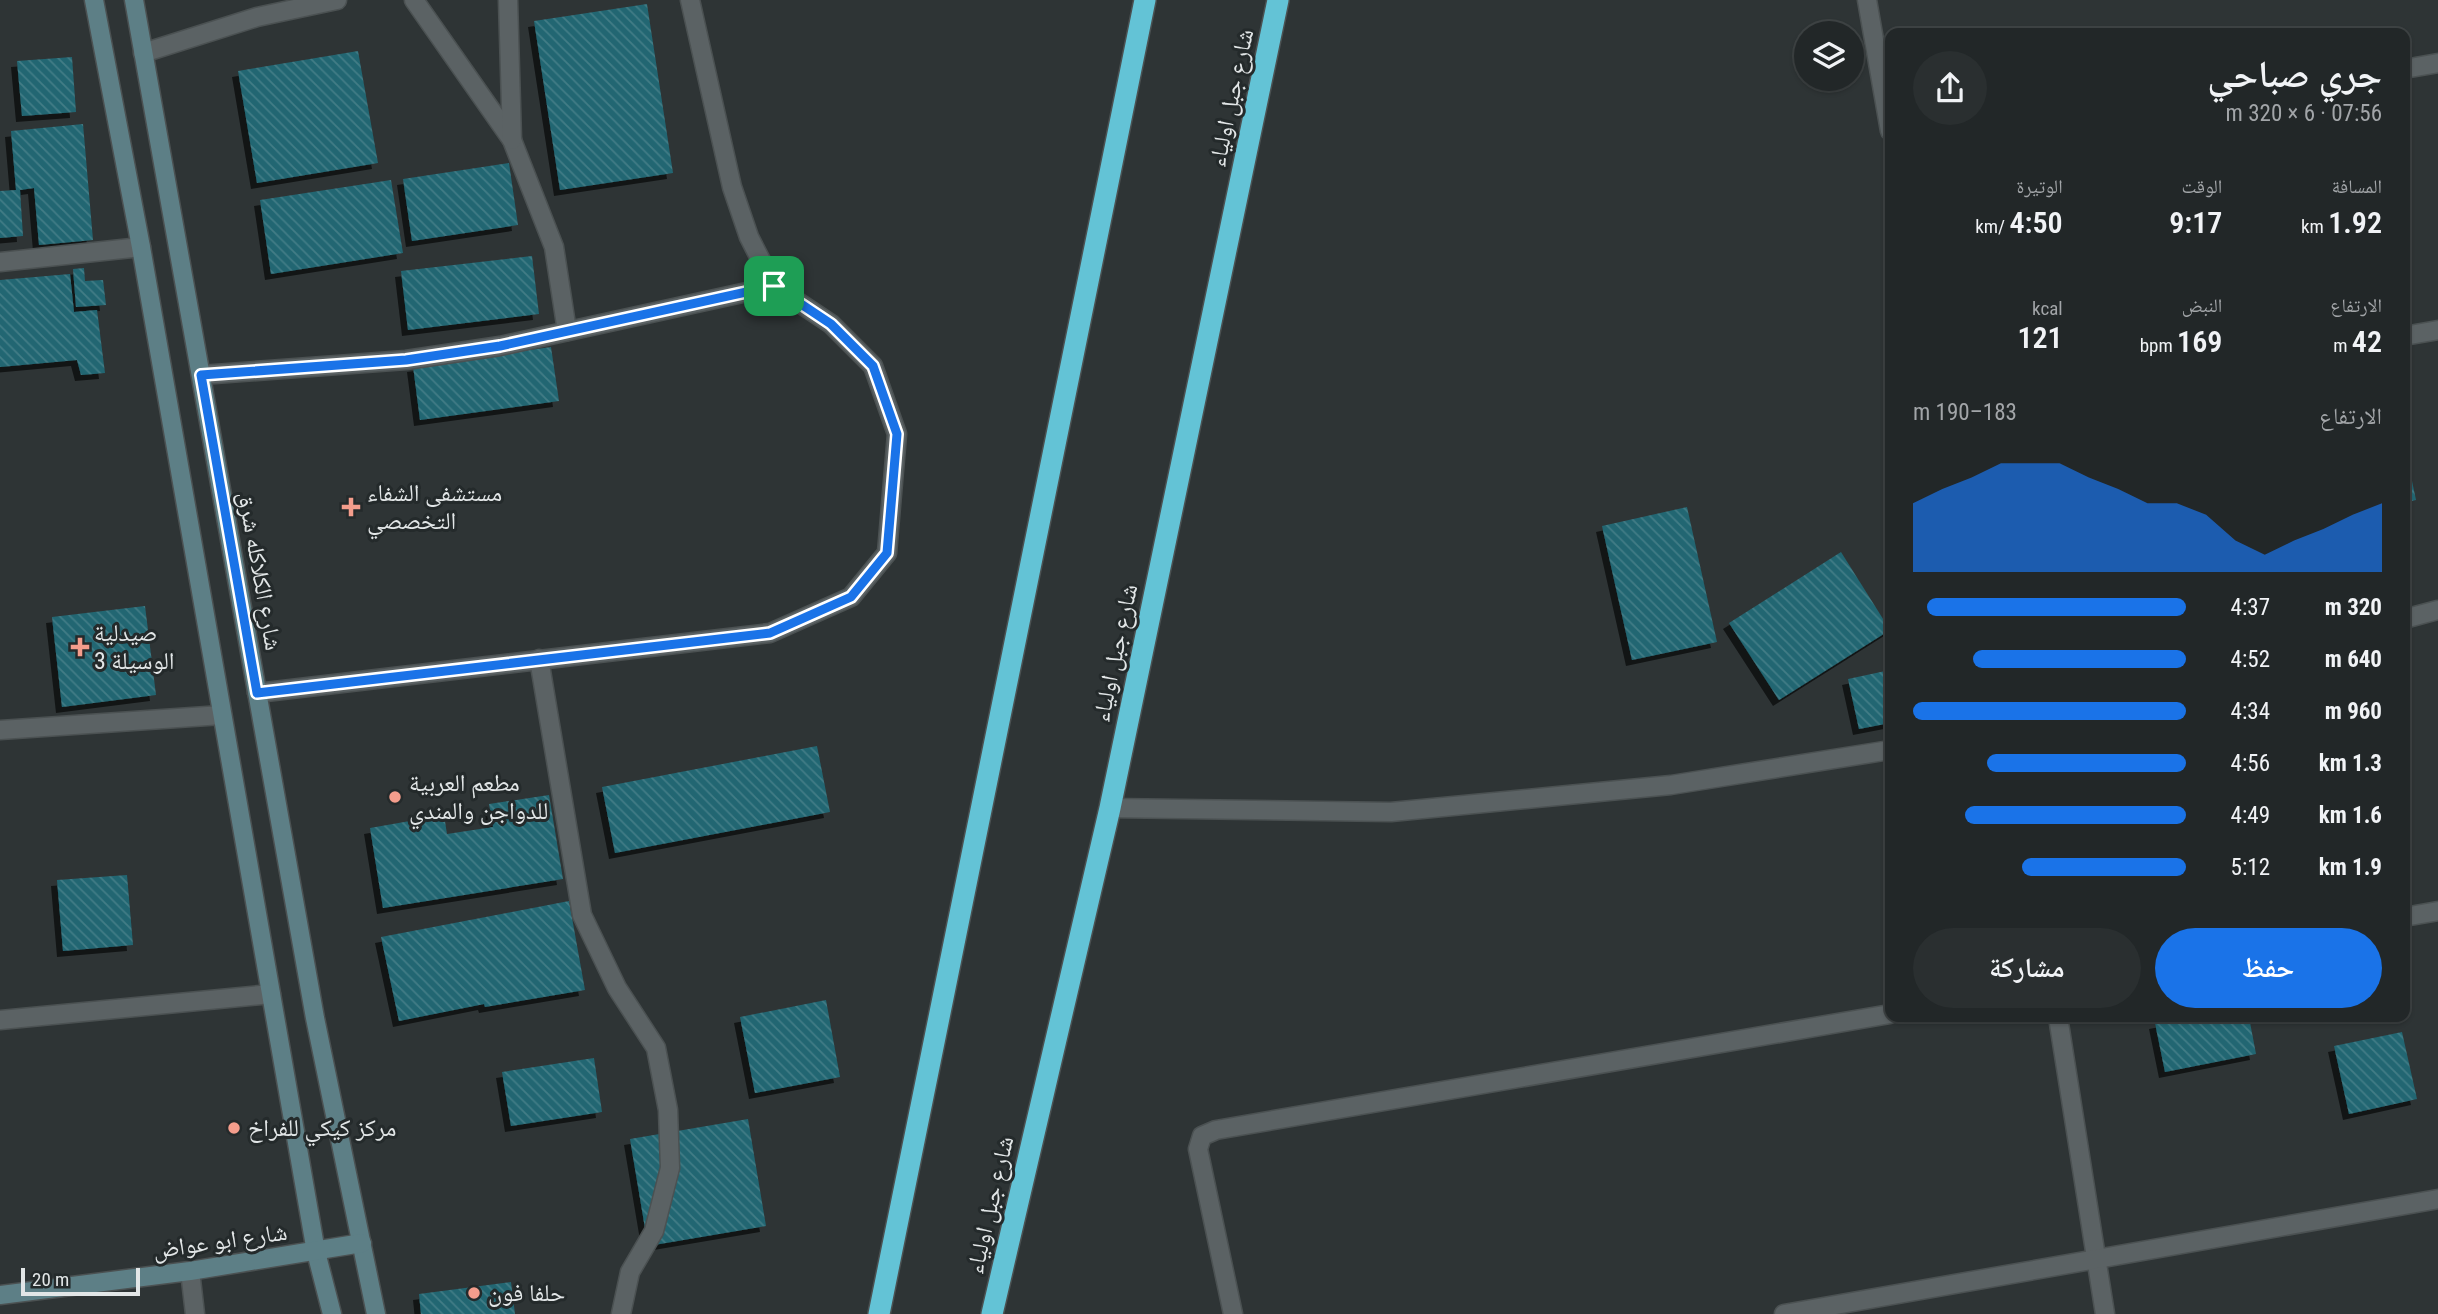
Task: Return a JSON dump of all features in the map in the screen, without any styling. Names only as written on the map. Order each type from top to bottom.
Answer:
[{"type":"highway","points":[[879,1314],[1145,0]]},
{"type":"highway","name":"شارع جبل اولياء","points":[[992,1314],[1110,808],[1278,0]]},
{"type":"street","points":[[94,0],[141,247],[316,1252],[332,1314]]},
{"type":"street","name":"شارع الكلاكله شرق","points":[[134,0],[315,1018],[376,1314]]},
{"type":"street","points":[[144,53],[257,16],[337,0]]},
{"type":"street","points":[[414,0],[512,140],[554,247],[567,331]]},
{"type":"street","points":[[508,0],[512,140]]},
{"type":"street","points":[[257,693],[770,633],[851,597],[887,553],[897,434],[873,366],[831,324],[774,286],[749,237],[732,187],[691,0]]},
{"type":"street","points":[[1867,0],[1885,103]]},
{"type":"street","points":[[2410,68],[2438,63]]},
{"type":"street","points":[[0,262],[141,247]]},
{"type":"street","points":[[201,375],[406,360],[567,331],[774,286]]},
{"type":"street","points":[[2410,335],[2438,330]]},
{"type":"street","points":[[2410,617],[2438,610]]},
{"type":"street","points":[[539,659],[582,915],[617,988],[656,1048],[668,1110],[670,1168],[654,1231],[630,1272],[621,1314]]},
{"type":"street","points":[[0,730],[222,715]]},
{"type":"street","points":[[1110,808],[1391,812],[1671,785],[1885,751]]},
{"type":"street","points":[[2410,916],[2438,911]]},
{"type":"street","points":[[0,1020],[271,994]]},
{"type":"street","points":[[1233,1314],[1198,1149],[1202,1136],[1216,1130],[1885,1015]]},
{"type":"street","points":[[2059,1022],[2105,1314]]},
{"type":"street","points":[[1784,1314],[2438,1199]]},
{"type":"street","name":"شارع ابو عواض","points":[[0,1295],[190,1271],[362,1243]]},
{"type":"street","points":[[190,1271],[194,1314]]},
{"type":"building","points":[[647,4],[673,173],[560,190],[534,21]]},
{"type":"building","points":[[358,51],[378,163],[257,183],[238,71]]},
{"type":"building","points":[[72,57],[76,112],[22,116],[17,61]]},
{"type":"building","points":[[83,124],[93,240],[39,245],[34,188],[20,190],[23,236],[0,238],[0,191],[16,190],[11,131]]},
{"type":"building","points":[[509,163],[518,225],[412,241],[403,179]]},
{"type":"building","points":[[391,180],[403,253],[271,274],[260,200]]},
{"type":"building","points":[[532,256],[539,314],[408,330],[401,271]]},
{"type":"building","points":[[84,268],[85,281],[103,280],[106,305],[76,307],[73,269]]},
{"type":"building","points":[[70,274],[74,312],[97,310],[105,373],[81,375],[77,360],[0,367],[0,280]]},
{"type":"building","points":[[551,347],[559,401],[420,420],[413,366]]},
{"type":"building","points":[[2410,472],[2416,500],[2410,502]]},
{"type":"building","points":[[1687,507],[1717,642],[1632,660],[1602,526]]},
{"type":"building","points":[[1841,552],[1885,622],[1885,633],[1779,700],[1729,623]]},
{"type":"building","points":[[145,606],[156,695],[62,707],[52,617]]},
{"type":"building","points":[[1885,671],[1885,724],[1859,729],[1848,679]]},
{"type":"building","points":[[817,746],[830,812],[615,853],[602,787]]},
{"type":"building","points":[[549,795],[563,879],[383,908],[370,828],[444,815],[447,834],[493,827],[489,804]]},
{"type":"building","points":[[127,875],[133,945],[63,951],[57,880]]},
{"type":"building","points":[[569,901],[585,990],[485,1007],[484,1004],[399,1021],[381,937]]},
{"type":"building","points":[[826,1000],[840,1077],[755,1093],[740,1017]]},
{"type":"building","points":[[2250,1022],[2256,1054],[2165,1072],[2155,1023]]},
{"type":"building","points":[[2402,1032],[2417,1099],[2349,1114],[2334,1046]]},
{"type":"building","points":[[594,1058],[602,1112],[511,1126],[502,1072]]},
{"type":"building","points":[[748,1119],[766,1226],[648,1246],[630,1139]]},
{"type":"building","points":[[511,1282],[515,1314],[421,1314],[419,1294]]},
{"type":"place","name":"مستشفى الشفاء التخصصي","points":[[351,507]]},
{"type":"place","name":"صيدلية الوسيلة 3","points":[[80,647]]},
{"type":"place","name":"مطعم العربية للدواجن والمندي","points":[[395,797]]},
{"type":"place","name":"مركز كيكي للفراخ","points":[[234,1128]]},
{"type":"place","name":"حلفا فون","points":[[474,1293]]},
{"type":"route","points":[[774,286],[831,324],[873,366],[897,434],[887,553],[851,597],[770,633],[257,693],[201,375],[406,360],[500,346],[774,286]]}]
